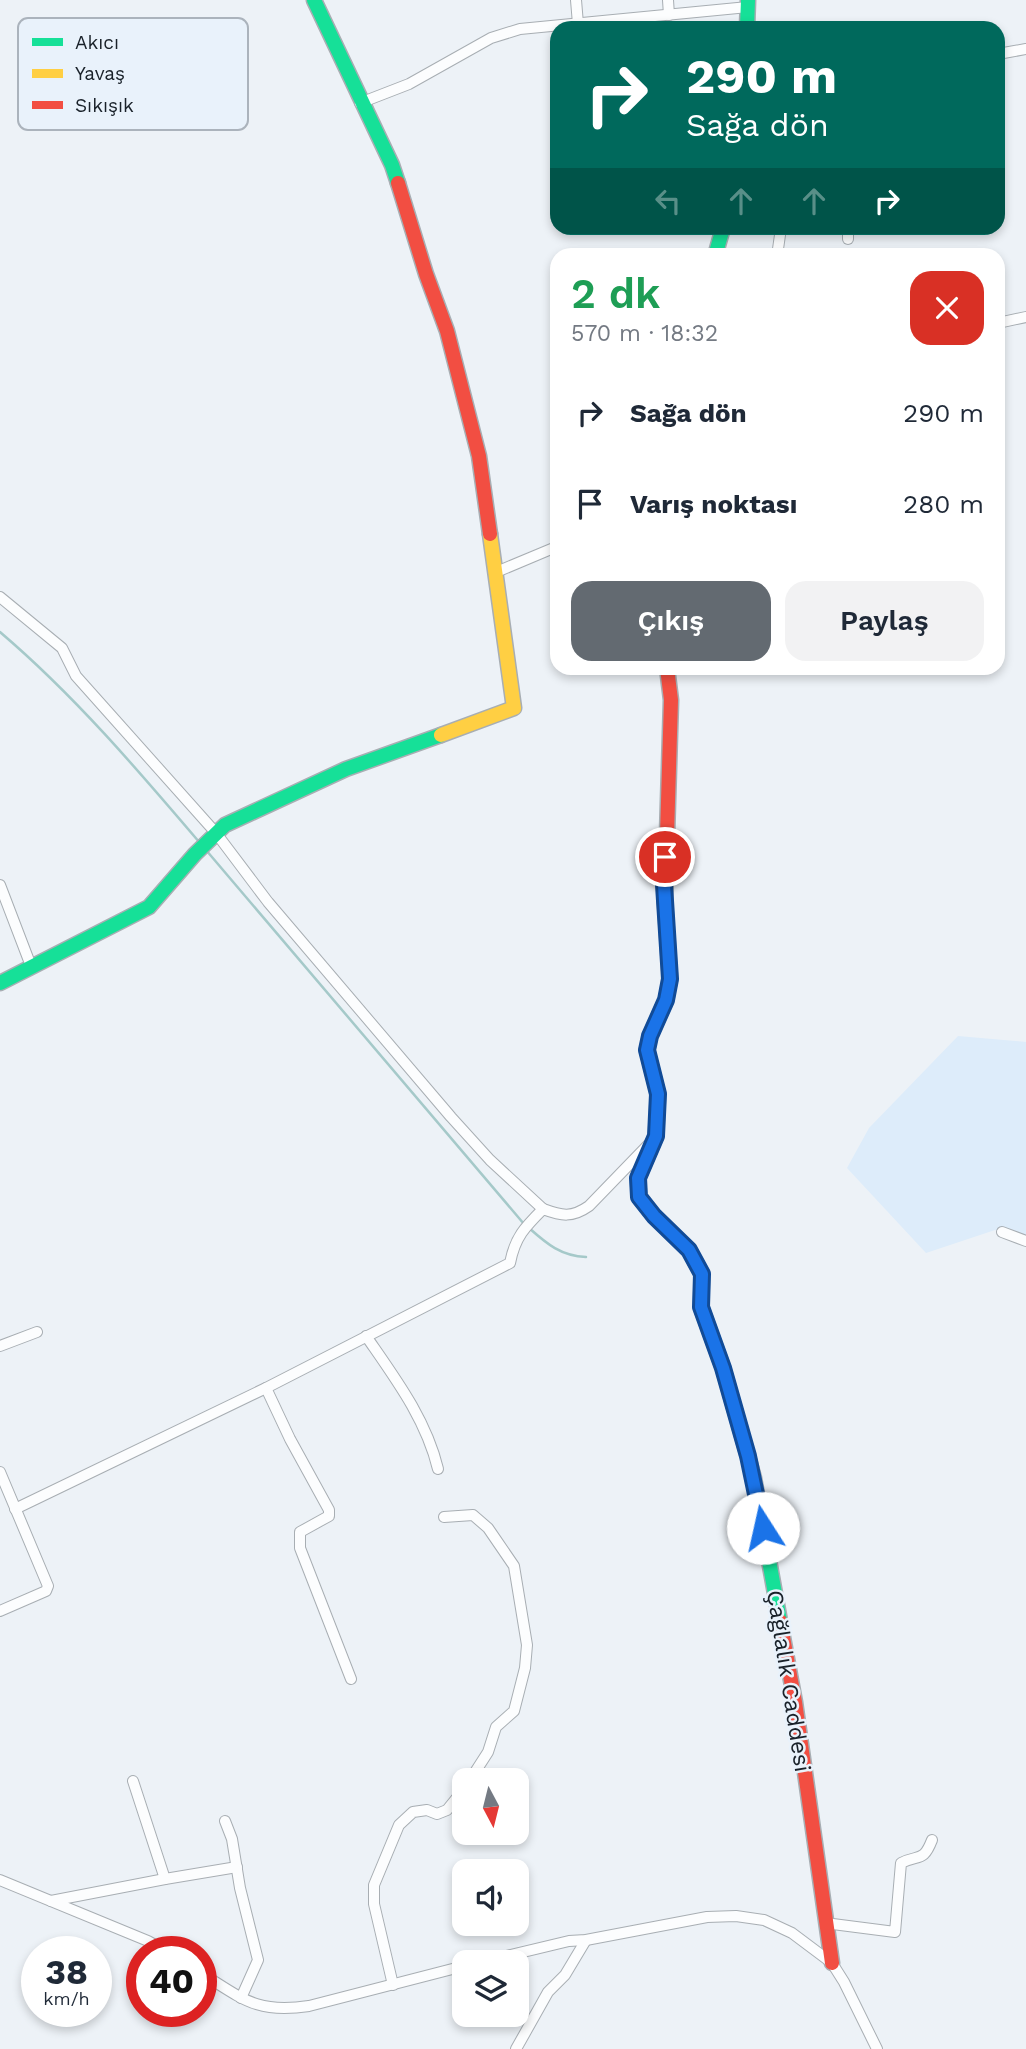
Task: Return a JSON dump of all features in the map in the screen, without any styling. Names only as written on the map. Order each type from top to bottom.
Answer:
[{"type":"street","points":[[0,983],[149,907],[225,825],[346,769],[514,708],[479,456],[447,331],[392,165],[360,103],[314,0]]},
{"type":"street","points":[[576,0],[578,21]]},
{"type":"street","points":[[668,0],[669,15]]},
{"type":"street","points":[[657,21],[669,15],[748,3],[747,21]]},
{"type":"street","points":[[360,103],[409,84],[491,38],[520,29],[550,26]]},
{"type":"street","points":[[1005,53],[1026,50]]},
{"type":"street","points":[[1005,322],[1026,317]]},
{"type":"street","points":[[494,573],[550,550]]},
{"type":"street","points":[[0,597],[62,648],[76,676],[490,1160],[540,1213],[563,1216],[580,1213],[589,1206],[656,1136],[658,1094],[647,1050],[650,1036],[666,1000],[670,979],[664,885],[671,700],[668,675]]},
{"type":"street","points":[[0,885],[31,966]]},
{"type":"street","name":"Çağlalık Caddesi","points":[[656,1136],[638,1178],[639,1197],[654,1216],[689,1250],[702,1274],[701,1307],[723,1368],[754,1478],[795,1702],[832,1963]]},
{"type":"street","points":[[15,1508],[266,1388],[510,1263],[513,1245],[518,1236],[540,1213]]},
{"type":"street","points":[[1002,1232],[1026,1241]]},
{"type":"street","points":[[0,1346],[37,1332]]},
{"type":"street","points":[[366,1336],[424,1427],[433,1446],[438,1469]]},
{"type":"street","points":[[266,1388],[329,1510],[329,1516],[300,1532],[300,1548],[351,1679]]},
{"type":"street","points":[[0,1472],[48,1586],[46,1591],[0,1611]]},
{"type":"street","points":[[444,1517],[473,1515],[499,1542],[514,1566],[527,1645],[525,1668],[514,1711],[496,1727],[488,1752],[478,1768]]},
{"type":"street","points":[[133,1781],[165,1879]]},
{"type":"street","points":[[393,1984],[374,1904],[374,1885],[399,1825],[413,1812],[427,1810],[437,1814],[447,1810],[452,1804]]},
{"type":"street","points":[[225,1821],[232,1839],[258,1960],[241,1998]]},
{"type":"street","points":[[825,1923],[895,1932],[901,1863],[919,1859],[926,1854],[932,1840]]},
{"type":"street","points":[[51,1901],[237,1867]]},
{"type":"street","points":[[0,1880],[136,1936]]},
{"type":"street","name":"Çağlalık Caddesi","points":[[529,1951],[707,1917],[736,1916],[764,1920],[792,1933],[832,1963],[845,1982],[877,2049]]},
{"type":"street","points":[[516,2049],[543,2001],[565,1975],[586,1940]]},
{"type":"street","points":[[217,1983],[262,2007],[284,2010],[452,1969]]},
{"type":"shaded area","points":[[958,1036],[1026,1042],[1026,1238],[995,1230],[926,1253],[847,1168],[869,1128]]},
{"type":"waterway","points":[[0,632],[79,707],[129,760],[200,843]]},
{"type":"waterway","points":[[206,850],[524,1224]]},
{"type":"waterway","points":[[529,1228],[555,1248],[586,1257]]},
{"type":"traffic: fast","points":[[314,0],[398,183]]},
{"type":"traffic: fast","points":[[747,21],[748,0]]},
{"type":"traffic: fast","points":[[717,248],[721,235]]},
{"type":"traffic: fast","points":[[0,983],[149,907],[195,854],[225,825],[346,769],[441,735]]},
{"type":"traffic: fast","points":[[665,903],[670,979],[666,1000],[650,1036],[647,1050],[658,1094],[656,1136],[638,1178],[639,1197],[654,1216],[689,1250],[702,1274],[701,1307],[723,1368],[754,1478],[780,1621]]},
{"type":"traffic: slow","points":[[441,735],[514,708],[490,534]]},
{"type":"traffic: jam","points":[[398,183],[447,331],[479,456],[490,534]]},
{"type":"traffic: jam","points":[[665,903],[671,700],[668,675]]},
{"type":"traffic: jam","points":[[780,1621],[795,1702],[832,1963]]},
{"type":"route","points":[[665,857],[664,885],[670,979],[666,1000],[650,1036],[647,1050],[658,1094],[656,1136],[648,1160],[638,1178],[639,1197],[654,1216],[689,1250],[702,1274],[701,1307],[723,1368],[748,1456],[763,1528]]}]
